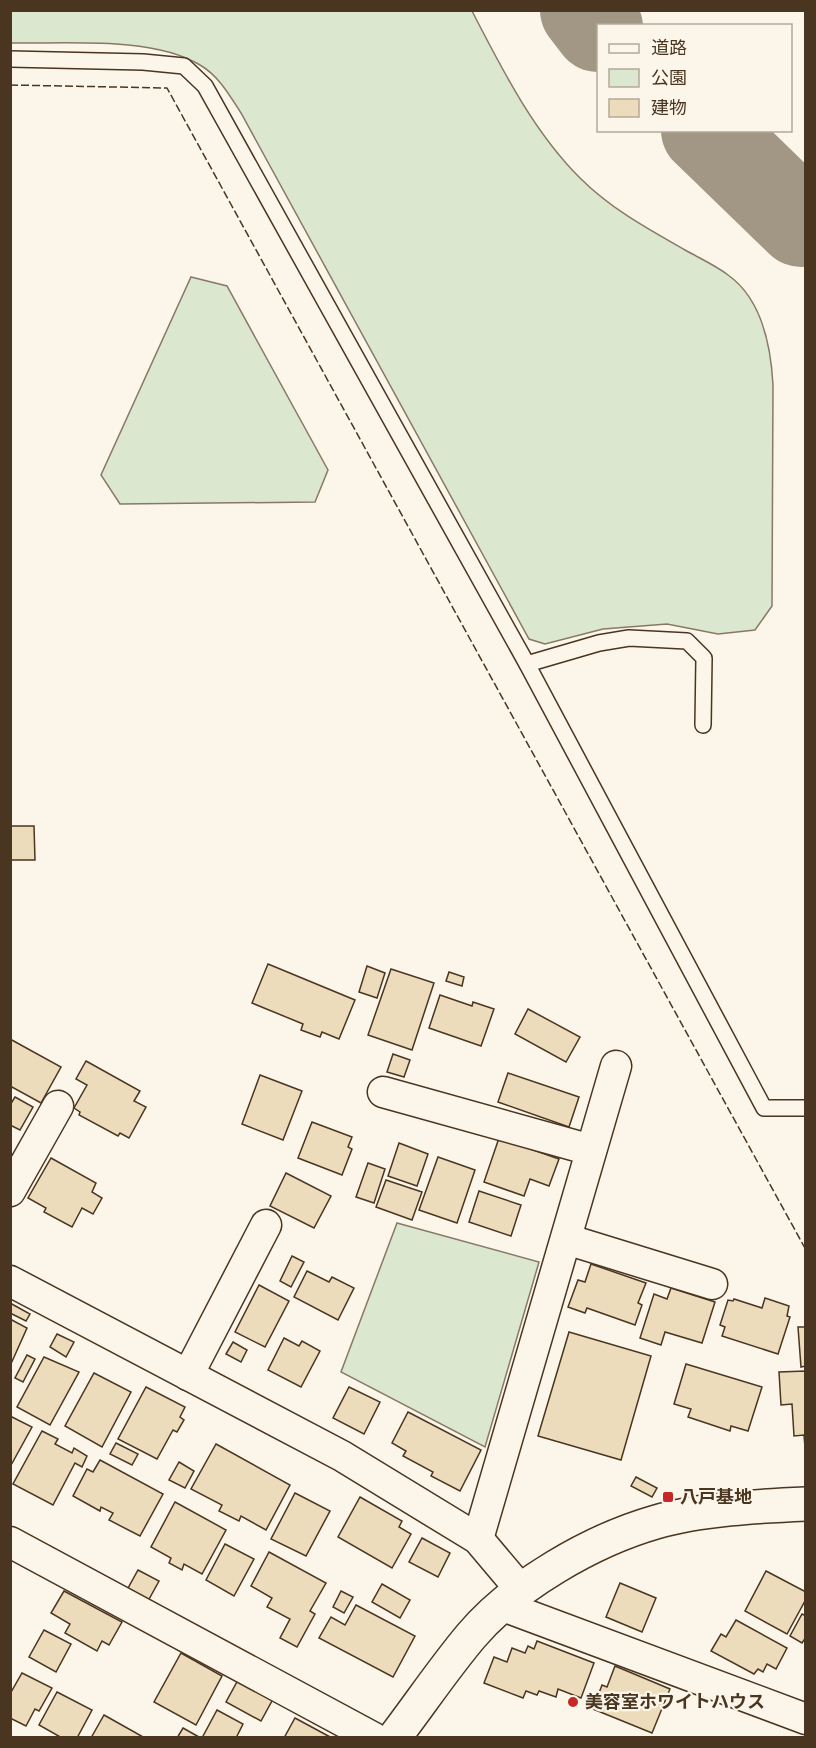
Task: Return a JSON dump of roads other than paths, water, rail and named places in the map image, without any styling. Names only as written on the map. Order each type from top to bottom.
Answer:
[{"type":"street","points":[[478,1539],[616,1066]]},
{"type":"street","points":[[383,1092],[591,1150]]},
{"type":"street","points":[[10,1191],[58,1106]]},
{"type":"street","points":[[188,1375],[266,1226]]},
{"type":"street","points":[[566,1239],[712,1284]]},
{"type":"street","points":[[10,1281],[342,1456],[478,1539],[512,1598],[806,1719]]},
{"type":"street","points":[[394,1737],[472,1634],[512,1598],[592,1548],[656,1521],[745,1507],[806,1504]]},
{"type":"street","points":[[10,1542],[374,1737]]},
{"type":"lane","points":[[10,59],[143,62],[184,66],[206,86],[527,664],[764,1108],[806,1108]]},
{"type":"lane","points":[[527,664],[598,643],[629,638],[687,641],[704,658],[703,725]]},
{"type":"place","name":"八戸基地","points":[[668,1497]]},
{"type":"place","name":"美容室ホワイトハウス","points":[[573,1702]]}]
